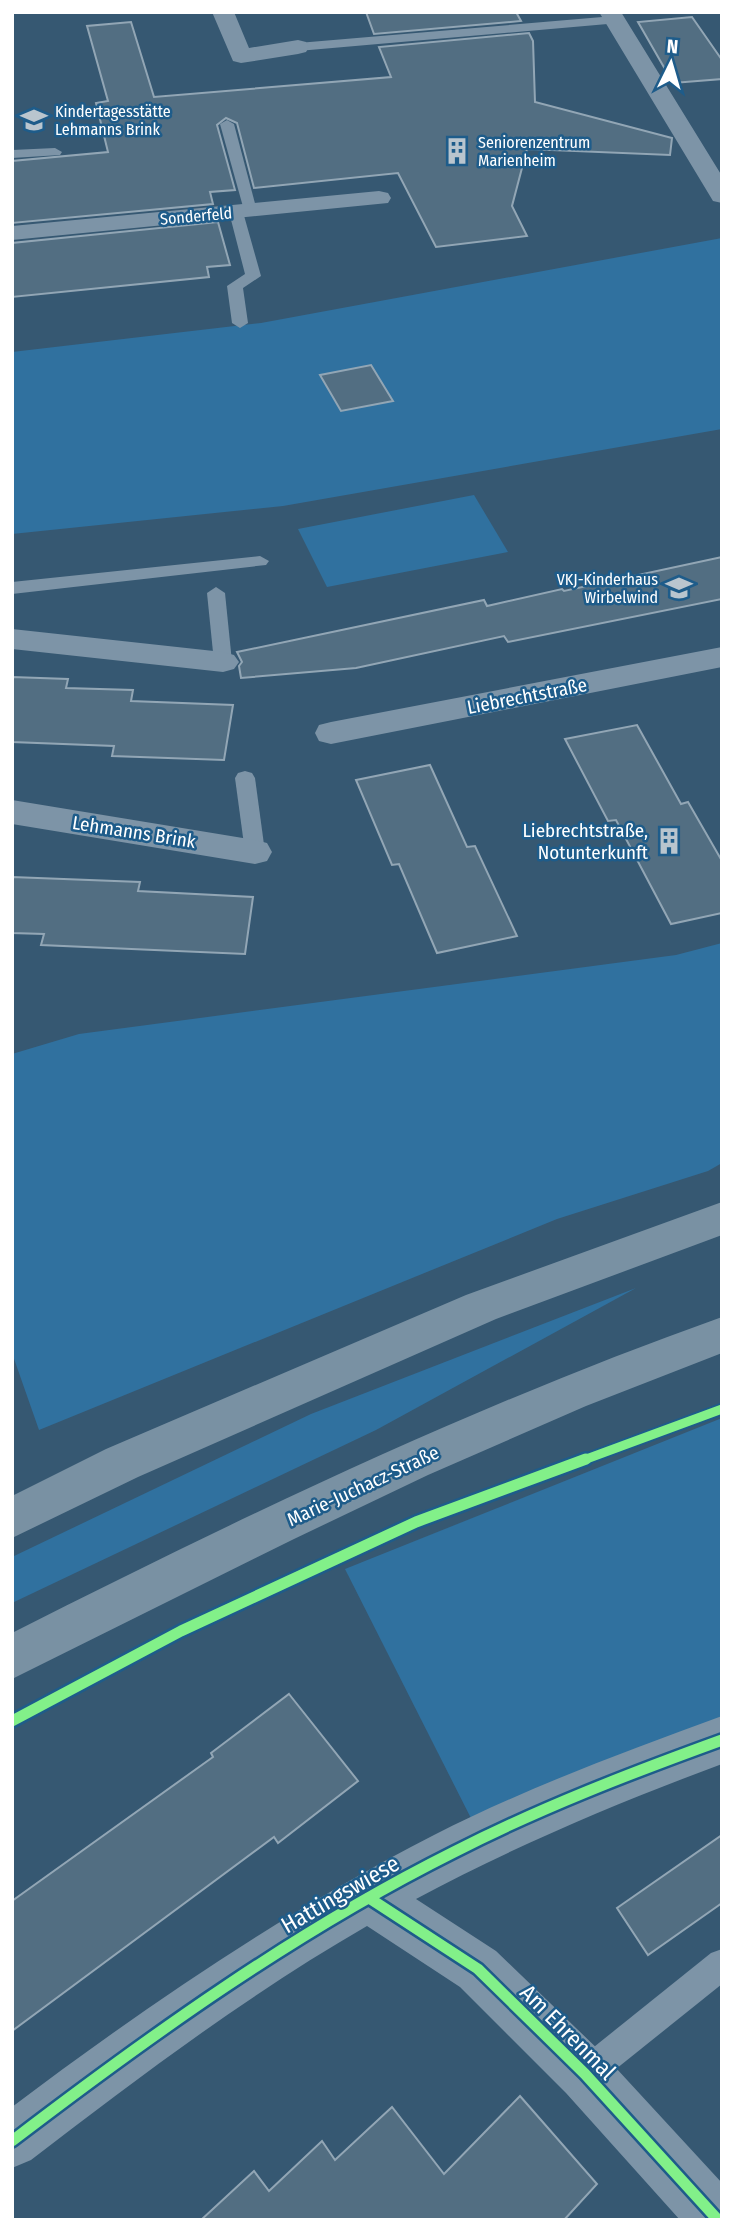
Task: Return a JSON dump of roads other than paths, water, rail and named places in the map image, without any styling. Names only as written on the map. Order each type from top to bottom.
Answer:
[{"type":"main road","points":[[12,1518],[122,1463],[481,1307],[722,1219]]},
{"type":"main road","name":"Marie-Juchacz-Straße","points":[[12,1657],[162,1579],[397,1469],[550,1402],[722,1335]]},
{"type":"street","points":[[223,12],[241,56],[298,47]]},
{"type":"street","points":[[616,15],[722,196]]},
{"type":"street","name":"Sonderfeld","points":[[12,233],[379,198]]},
{"type":"street","points":[[12,639],[223,662]]},
{"type":"street","name":"Liebrechtstraße","points":[[331,733],[722,657]]},
{"type":"street","name":"Lehmanns Brink","points":[[12,812],[255,852]]},
{"type":"street","name":"Hattingswiese","points":[[12,2141],[99,2073],[233,1979],[369,1898],[453,1852],[546,1809],[722,1740]]},
{"type":"street","name":"Am Ehrenmal","points":[[369,1898],[478,1969],[585,2074],[718,2220]]},
{"type":"lane","points":[[298,47],[616,15]]},
{"type":"lane","points":[[227,124],[239,164],[238,176],[253,276],[235,286],[240,323]]},
{"type":"lane","points":[[12,154],[55,152]]},
{"type":"lane","points":[[12,588],[260,561]]},
{"type":"lane","points":[[216,593],[223,662]]},
{"type":"lane","points":[[245,778],[255,852]]},
{"type":"lane","points":[[585,2074],[722,1964]]},
{"type":"place","name":"Kindertagesstätte Lehmanns Brink","points":[[34,120]]},
{"type":"place","name":"Seniorenzentrum Marienheim","points":[[457,151]]},
{"type":"place","name":"VKJ-Kinderhaus Wirbelwind","points":[[679,588]]},
{"type":"place","name":"Liebrechtstraße, Notunterkunft","points":[[669,841]]}]
